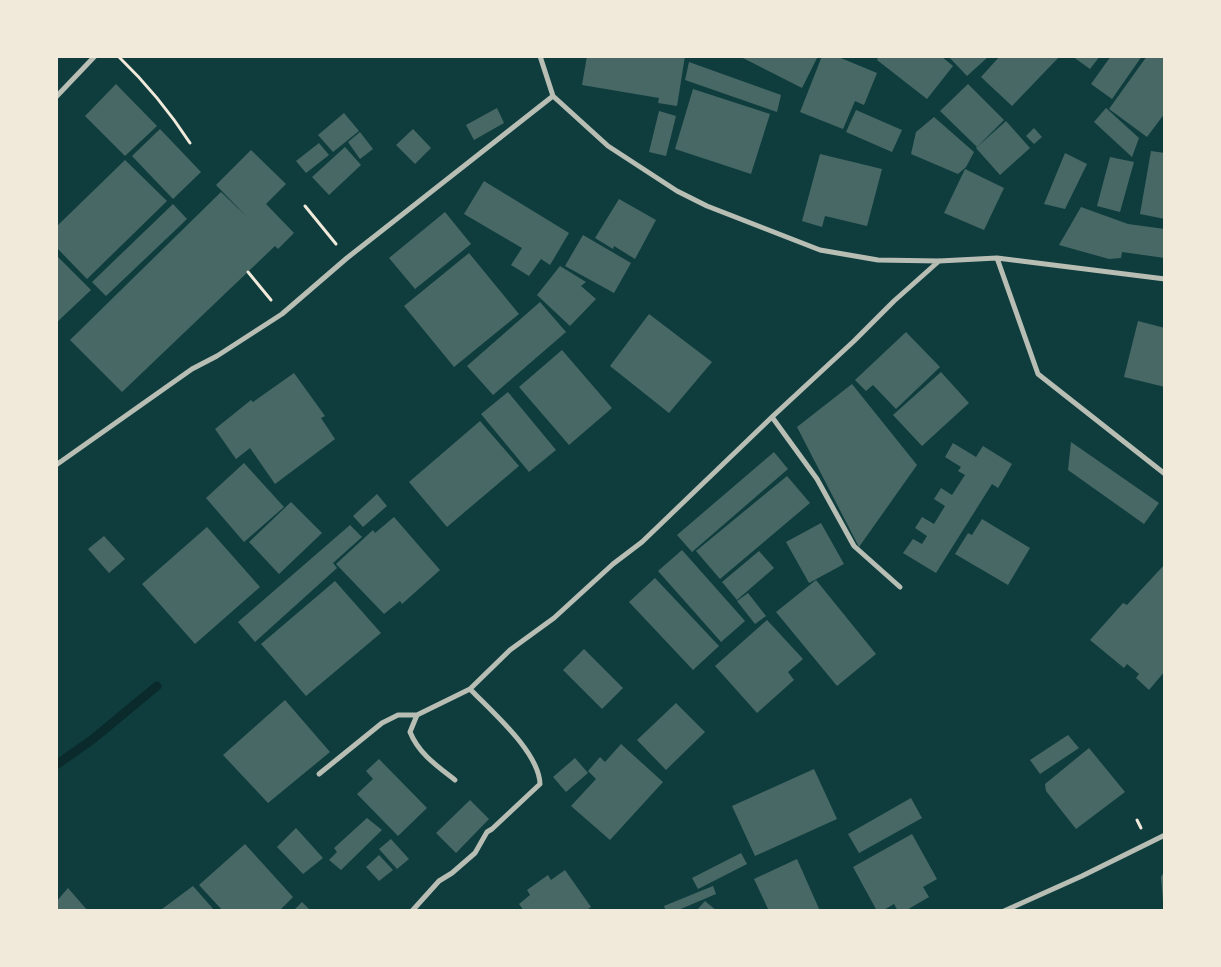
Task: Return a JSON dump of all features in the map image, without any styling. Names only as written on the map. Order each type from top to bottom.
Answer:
[{"type":"street","points":[[56,97],[95,56]]},
{"type":"street","points":[[540,56],[553,96],[608,146],[676,191],[708,206],[820,250],[878,260],[939,261],[997,258],[1165,279]]},
{"type":"street","points":[[56,465],[192,369],[218,356],[282,314],[347,258],[553,96]]},
{"type":"street","points":[[997,258],[1038,374],[1165,474]]},
{"type":"street","points":[[319,774],[382,723],[398,714],[417,716],[470,689],[510,650],[554,618],[613,564],[642,542],[894,301],[939,261]]},
{"type":"street","points":[[772,417],[818,479],[854,546],[900,587]]},
{"type":"street","points":[[412,911],[439,881],[452,873],[475,853],[487,832],[492,830],[540,784],[540,774],[521,741],[470,689]]},
{"type":"street","points":[[417,716],[410,732],[414,742],[422,753],[455,780]]},
{"type":"street","points":[[1004,911],[1082,876],[1165,835]]},
{"type":"path","points":[[118,56],[144,81],[172,115],[190,143]]},
{"type":"path","points":[[305,206],[347,258]]},
{"type":"path","points":[[248,272],[282,314]]},
{"type":"building","points":[[587,56],[685,56],[677,106],[658,103],[659,98],[582,85]]},
{"type":"building","points":[[739,56],[818,56],[802,88]]},
{"type":"building","points":[[822,56],[836,56],[877,73],[864,105],[855,101],[843,129],[800,112]]},
{"type":"building","points":[[879,56],[941,56],[953,66],[927,99],[877,60]]},
{"type":"building","points":[[948,56],[989,56],[967,76]]},
{"type":"building","points":[[1000,56],[1059,57],[1012,106],[981,77]]},
{"type":"building","points":[[1072,56],[1100,56],[1090,69]]},
{"type":"building","points":[[1111,56],[1142,56],[1112,99],[1091,84]]},
{"type":"building","points":[[1147,56],[1165,56],[1165,113],[1147,137],[1109,109]]},
{"type":"building","points":[[689,62],[781,95],[777,112],[685,80]]},
{"type":"building","points":[[116,84],[157,126],[125,156],[85,116]]},
{"type":"building","points":[[968,84],[1004,120],[977,147],[940,111]]},
{"type":"building","points":[[693,89],[770,114],[751,174],[675,149]]},
{"type":"building","points":[[497,108],[504,123],[474,140],[466,125]]},
{"type":"building","points":[[1106,108],[1139,138],[1132,157],[1094,122]]},
{"type":"building","points":[[856,110],[902,130],[892,152],[846,132]]},
{"type":"building","points":[[659,111],[676,116],[666,156],[649,152]]},
{"type":"building","points":[[344,113],[359,131],[333,152],[318,135]]},
{"type":"building","points":[[934,117],[974,152],[966,167],[958,174],[911,154],[916,132]]},
{"type":"building","points":[[1006,121],[1030,148],[1000,175],[976,148]]},
{"type":"building","points":[[1034,128],[1042,137],[1034,144],[1026,136]]},
{"type":"building","points":[[160,129],[201,172],[173,199],[132,156]]},
{"type":"building","points":[[413,129],[431,148],[415,164],[396,145]]},
{"type":"building","points":[[360,132],[373,149],[360,159],[348,142]]},
{"type":"building","points":[[319,143],[329,155],[306,173],[296,161]]},
{"type":"building","points":[[345,147],[361,165],[329,195],[312,177]]},
{"type":"building","points":[[251,150],[286,184],[266,204],[294,233],[278,249],[275,246],[122,392],[70,340],[221,192],[247,217],[216,185]]},
{"type":"building","points":[[1151,151],[1165,153],[1165,219],[1140,214]]},
{"type":"building","points":[[1065,153],[1087,164],[1065,209],[1044,204]]},
{"type":"building","points":[[820,154],[882,169],[867,226],[825,216],[822,227],[802,221]]},
{"type":"building","points":[[1110,157],[1134,162],[1120,212],[1097,206]]},
{"type":"building","points":[[125,160],[167,201],[87,279],[56,247],[56,227]]},
{"type":"building","points":[[965,169],[1004,188],[984,230],[944,213]]},
{"type":"building","points":[[484,181],[569,233],[550,265],[541,259],[529,276],[511,265],[522,248],[464,214]]},
{"type":"building","points":[[619,199],[656,220],[635,259],[614,246],[613,249],[595,238]]},
{"type":"building","points":[[173,204],[187,219],[106,296],[92,282]]},
{"type":"building","points":[[1081,207],[1128,224],[1165,229],[1165,258],[1122,252],[1121,258],[1109,259],[1059,245]]},
{"type":"building","points":[[445,212],[471,244],[415,289],[389,258]]},
{"type":"building","points":[[583,235],[631,263],[614,293],[565,266]]},
{"type":"building","points":[[469,253],[519,314],[454,367],[404,306]]},
{"type":"building","points":[[56,255],[91,290],[56,323]]},
{"type":"building","points":[[560,266],[586,282],[581,286],[596,299],[570,326],[537,295]]},
{"type":"building","points":[[540,302],[566,332],[493,395],[467,366]]},
{"type":"building","points":[[649,314],[712,362],[669,413],[610,366]]},
{"type":"building","points":[[1138,321],[1165,328],[1165,387],[1124,377]]},
{"type":"building","points":[[906,332],[940,367],[896,409],[873,385],[866,391],[855,380]]},
{"type":"building","points":[[562,350],[612,408],[569,445],[519,387]]},
{"type":"building","points":[[941,372],[969,403],[922,446],[893,415]]},
{"type":"building","points":[[294,373],[325,416],[321,418],[335,439],[275,484],[250,448],[236,459],[215,429],[251,400],[253,402]]},
{"type":"building","points":[[852,384],[917,465],[859,547],[797,427]]},
{"type":"building","points":[[508,392],[556,450],[529,472],[481,414]]},
{"type":"building","points":[[480,421],[519,466],[447,527],[409,482]]},
{"type":"building","points":[[1071,442],[1159,503],[1144,524],[1068,470]]},
{"type":"building","points":[[953,443],[976,457],[983,446],[1012,464],[998,488],[992,484],[936,573],[903,553],[913,539],[922,544],[927,536],[915,528],[922,517],[934,524],[945,506],[934,499],[941,488],[952,495],[965,475],[958,471],[961,467],[945,457]]},
{"type":"building","points":[[774,452],[788,469],[692,552],[677,535]]},
{"type":"building","points":[[244,463],[284,507],[244,542],[206,498]]},
{"type":"building","points":[[787,476],[810,503],[720,579],[696,551]]},
{"type":"building","points":[[377,494],[387,506],[363,527],[353,516]]},
{"type":"building","points":[[291,502],[322,533],[279,574],[249,542]]},
{"type":"building","points":[[394,517],[440,570],[402,604],[400,601],[384,614],[336,564],[373,530],[375,533]]},
{"type":"building","points":[[982,519],[1030,548],[1008,585],[955,554],[968,533],[972,535]]},
{"type":"building","points":[[821,523],[844,564],[809,583],[786,542]]},
{"type":"building","points":[[350,525],[362,537],[333,563],[337,568],[255,642],[238,622]]},
{"type":"building","points":[[207,527],[260,587],[195,644],[142,584]]},
{"type":"building","points":[[104,536],[125,559],[109,573],[88,549]]},
{"type":"building","points":[[682,550],[745,621],[721,642],[658,571]]},
{"type":"building","points":[[759,551],[774,568],[737,600],[722,582]]},
{"type":"building","points":[[1165,564],[1165,671],[1149,690],[1136,678],[1139,674],[1127,664],[1124,668],[1090,640],[1123,603],[1127,605]]},
{"type":"building","points":[[655,578],[719,646],[693,670],[629,602]]},
{"type":"building","points":[[816,580],[876,654],[837,686],[776,612]]},
{"type":"building","points":[[335,581],[381,633],[306,696],[261,644]]},
{"type":"building","points":[[748,593],[766,616],[755,624],[737,601]]},
{"type":"building","points":[[767,620],[803,659],[788,672],[794,680],[757,713],[715,666]]},
{"type":"building","points":[[584,649],[623,688],[602,709],[563,670]]},
{"type":"building","points":[[285,700],[330,752],[268,803],[223,755]]},
{"type":"building","points":[[676,703],[705,732],[666,770],[637,740]]},
{"type":"building","points":[[1068,735],[1079,748],[1040,774],[1030,760]]},
{"type":"building","points":[[621,744],[663,782],[610,840],[571,806],[596,779],[588,771],[600,757],[605,762]]},
{"type":"building","points":[[1089,748],[1125,792],[1076,829],[1046,791],[1045,784]]},
{"type":"building","points":[[575,758],[588,773],[566,792],[553,777]]},
{"type":"building","points":[[379,759],[427,808],[398,836],[357,794],[373,779],[366,771]]},
{"type":"building","points":[[814,769],[837,819],[755,856],[732,806]]},
{"type":"building","points":[[911,798],[922,818],[859,853],[848,834]]},
{"type":"building","points":[[470,800],[489,819],[456,853],[436,833]]},
{"type":"building","points":[[367,818],[382,830],[341,870],[329,860],[337,852],[334,848]]},
{"type":"building","points":[[296,828],[323,858],[303,874],[277,847]]},
{"type":"building","points":[[912,834],[937,879],[923,887],[929,897],[905,911],[898,911],[894,904],[882,911],[877,911],[853,867]]},
{"type":"building","points":[[391,839],[409,859],[397,869],[379,849]]},
{"type":"building","points":[[245,844],[293,897],[279,911],[223,911],[199,885]]},
{"type":"building","points":[[741,853],[747,864],[698,889],[692,878]]},
{"type":"building","points":[[379,855],[393,870],[379,881],[366,867]]},
{"type":"building","points":[[797,859],[820,911],[769,911],[754,879]]},
{"type":"building","points":[[565,870],[591,907],[585,911],[524,911],[519,904],[530,895],[527,890],[548,875],[551,880]]},
{"type":"building","points":[[1165,870],[1165,902],[1163,902],[1161,877]]},
{"type":"building","points":[[193,886],[215,911],[164,911],[162,909]]},
{"type":"building","points":[[713,886],[716,894],[676,911],[666,911],[664,906]]},
{"type":"building","points":[[68,888],[88,911],[56,911],[56,902]]},
{"type":"building","points":[[705,901],[717,911],[696,911]]},
{"type":"building","points":[[302,902],[311,911],[293,911]]},
{"type":"waterway","points":[[56,765],[93,739],[157,686]]}]
